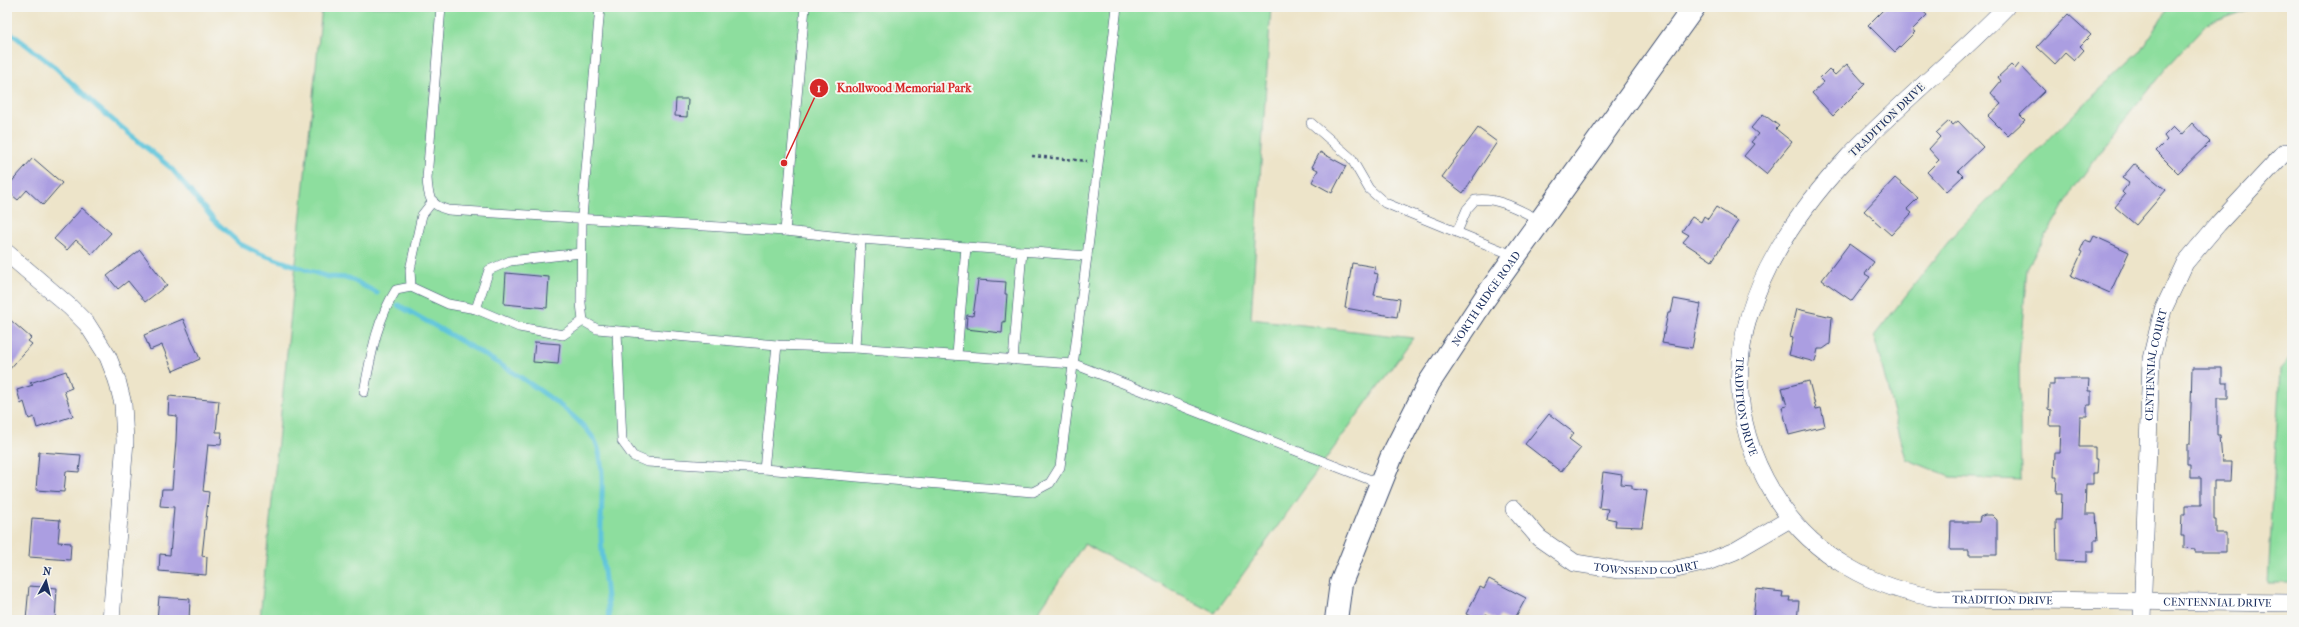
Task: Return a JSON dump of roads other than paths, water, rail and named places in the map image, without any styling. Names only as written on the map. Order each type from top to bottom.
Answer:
[{"type":"street","name":"NORTH RIDGE ROAD","points":[[1336,620],[1341,583],[1381,484],[1409,421],[1429,383],[1485,298],[1694,7]]},
{"type":"street","name":"TRADITION DRIVE","points":[[2006,7],[1850,156],[1820,190],[1785,237],[1765,271],[1753,299],[1742,342],[1740,358],[1740,394],[1743,415],[1754,456],[1763,478],[1790,519],[1823,552],[1860,574],[1900,591],[1944,599],[2143,602]]},
{"type":"street","name":"CENTENNIAL COURT","points":[[2142,620],[2151,359],[2163,310],[2185,263],[2218,224],[2285,152]]},
{"type":"street","points":[[7,253],[70,307],[87,324],[108,357],[117,380],[123,404],[125,441],[111,620]]},
{"type":"street","name":"TOWNSEND COURT","points":[[1514,509],[1539,538],[1575,563],[1619,570],[1672,570],[1707,562],[1735,551],[1790,519]]},
{"type":"street","name":"CENTENNIAL DRIVE","points":[[2143,602],[2292,603]]},
{"type":"lane","points":[[441,7],[427,178],[428,195],[438,207],[448,210],[785,231],[861,239],[1087,256]]},
{"type":"lane","points":[[583,321],[581,303],[582,218],[600,7]]},
{"type":"lane","points":[[785,231],[805,7]]},
{"type":"lane","points":[[617,332],[622,441],[633,456],[647,462],[764,469],[1033,492],[1050,483],[1060,466],[1074,364],[1117,7]]},
{"type":"lane","points":[[1311,123],[1351,158],[1368,189],[1385,203],[1515,256]]},
{"type":"lane","points":[[1457,232],[1467,209],[1475,200],[1488,198],[1503,202],[1540,220]]},
{"type":"lane","points":[[411,287],[410,270],[422,215],[433,201]]},
{"type":"lane","points":[[855,348],[861,239]]},
{"type":"lane","points":[[957,355],[966,247]]},
{"type":"lane","points":[[1013,360],[1022,251]]},
{"type":"lane","points":[[476,310],[489,270],[510,260],[581,253]]},
{"type":"lane","points":[[364,392],[374,341],[385,307],[396,290],[411,287],[448,304],[476,310],[519,327],[563,335],[583,321]]},
{"type":"lane","points":[[583,321],[597,329],[617,332],[777,345],[855,348],[1074,364],[1381,484]]},
{"type":"lane","points":[[764,469],[777,345]]},
{"type":"waterway","points":[[7,30],[56,68],[97,107],[171,168],[213,219],[240,244],[258,253],[316,273],[329,277],[349,278],[377,293]]},
{"type":"waterway","points":[[398,305],[476,350],[541,391],[568,412],[588,431],[598,448],[602,470],[601,539],[609,620]]},
{"type":"place","name":"Knollwood Memorial Park","points":[[784,163]]}]
